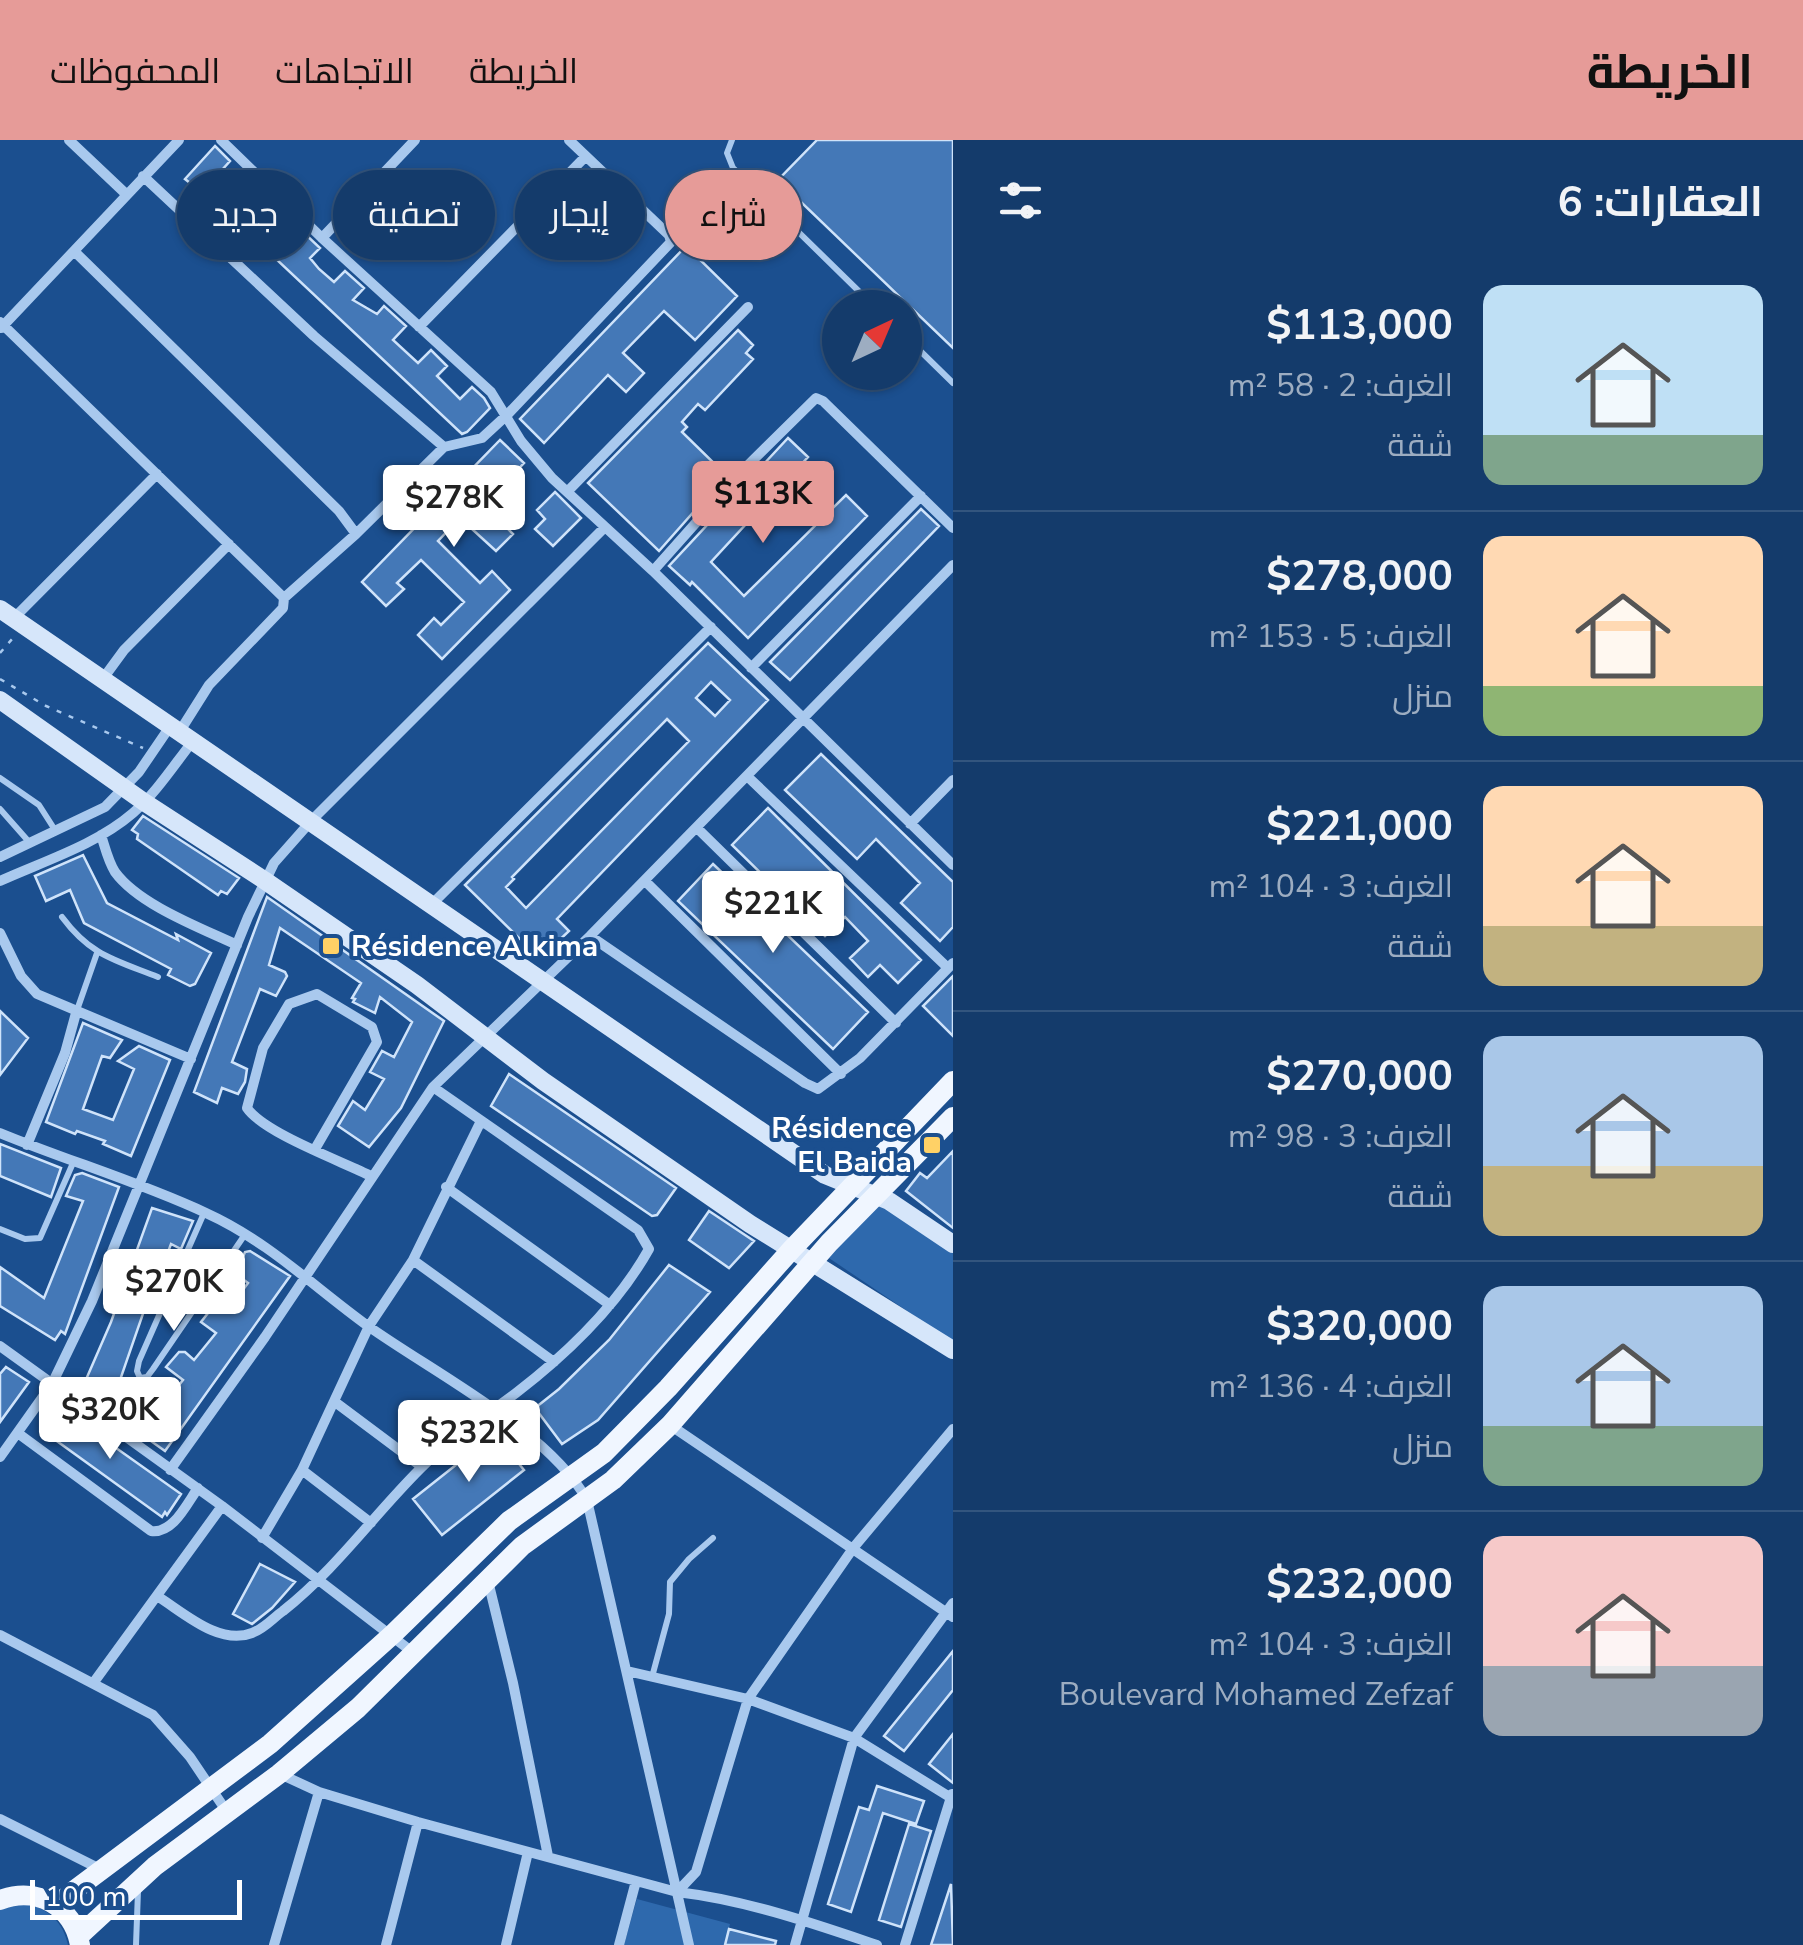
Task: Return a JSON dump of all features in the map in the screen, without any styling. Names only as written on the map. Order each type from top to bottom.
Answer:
[{"type":"main road","points":[[56,1904],[304,1714],[509,1521],[604,1453],[953,1081]]},
{"type":"main road","points":[[0,1900],[22,1894],[40,1896],[56,1904],[70,1918],[80,1940],[138,1882],[280,1774],[416,1654],[542,1529],[586,1500],[670,1425],[813,1261],[953,1117]]},
{"type":"street","points":[[69,140],[126,194]]},
{"type":"street","points":[[179,140],[1,326],[284,598]]},
{"type":"street","points":[[221,140],[492,392],[528,450],[568,492],[953,865]]},
{"type":"street","points":[[322,238],[415,140]]},
{"type":"street","points":[[0,880],[101,835],[144,802],[198,698],[282,608],[284,598],[444,447],[482,438],[507,415],[671,240],[670,234],[570,140]]},
{"type":"street","points":[[419,327],[586,156]]},
{"type":"street","points":[[144,176],[314,336],[444,447]]},
{"type":"street","points":[[74,251],[339,511],[356,534]]},
{"type":"street","points":[[568,492],[748,308]]},
{"type":"street","points":[[653,571],[742,472],[816,398],[823,400],[953,528]]},
{"type":"street","points":[[157,474],[12,617],[825,1175],[876,1195],[953,1244]]},
{"type":"street","points":[[751,668],[921,496]]},
{"type":"street","points":[[0,1458],[52,1384],[92,1301],[264,880],[312,820],[605,527]]},
{"type":"street","points":[[102,680],[124,650],[229,544]]},
{"type":"street","points":[[170,1470],[433,1087],[590,936],[953,565]]},
{"type":"street","points":[[432,904],[711,628]]},
{"type":"street","points":[[0,700],[144,802],[402,974],[656,1159],[953,1350]]},
{"type":"street","points":[[0,857],[105,807],[125,789],[153,752],[181,732]]},
{"type":"street","points":[[590,936],[818,1089],[841,1074],[896,1024],[950,966],[748,776]]},
{"type":"street","points":[[910,824],[953,780]]},
{"type":"street","points":[[697,828],[896,1024]]},
{"type":"street","points":[[101,835],[115,871],[125,882],[170,913],[237,946]]},
{"type":"street","points":[[644,881],[841,1074]]},
{"type":"street","points":[[0,933],[36,994],[190,1059]]},
{"type":"street","points":[[315,1149],[377,1042],[372,1028],[317,994],[290,1004],[272,1033],[263,1048],[248,1108],[256,1120],[315,1149],[371,1176]]},
{"type":"street","points":[[27,1144],[65,1053],[76,1013]]},
{"type":"street","points":[[157,1596],[208,1629],[239,1636],[260,1629],[319,1582],[422,1467],[554,1362],[610,1305],[639,1267],[649,1248],[631,1225],[433,1087]]},
{"type":"street","points":[[262,1538],[302,1470],[370,1326],[413,1260],[482,1121]]},
{"type":"street","points":[[0,1134],[204,1212],[246,1233],[370,1326],[492,1410],[573,1476],[586,1500],[689,1945]]},
{"type":"street","points":[[446,1187],[610,1305]]},
{"type":"street","points":[[413,1260],[554,1362]]},
{"type":"street","points":[[0,1346],[198,1488],[416,1654]]},
{"type":"street","points":[[335,1402],[422,1467]]},
{"type":"street","points":[[670,1425],[950,1611],[854,1738],[795,1945]]},
{"type":"street","points":[[677,1892],[696,1872],[748,1699],[854,1547],[953,1429]]},
{"type":"street","points":[[19,1434],[151,1531],[161,1532],[170,1526],[198,1488]]},
{"type":"street","points":[[302,1470],[371,1523]]},
{"type":"street","points":[[94,1682],[222,1506]]},
{"type":"street","points":[[488,1580],[514,1683],[548,1856]]},
{"type":"street","points":[[0,1635],[153,1715],[179,1743],[227,1812]]},
{"type":"street","points":[[628,1671],[748,1699],[854,1738],[952,1796],[905,1945]]},
{"type":"street","points":[[280,1774],[319,1792],[418,1822],[677,1892],[718,1898],[801,1920],[877,1945]]},
{"type":"street","points":[[274,1945],[319,1792]]},
{"type":"street","points":[[0,1819],[102,1870]]},
{"type":"street","points":[[386,1945],[418,1822]]},
{"type":"street","points":[[506,1945],[528,1852]]},
{"type":"street","points":[[619,1945],[636,1881]]},
{"type":"lane","points":[[732,140],[727,153],[733,168],[858,290]]},
{"type":"lane","points":[[922,353],[953,383]]},
{"type":"lane","points":[[0,778],[39,806],[56,831]]},
{"type":"lane","points":[[0,809],[30,843]]},
{"type":"lane","points":[[62,917],[80,942],[97,953],[158,977]]},
{"type":"lane","points":[[76,1013],[97,953]]},
{"type":"lane","points":[[0,1229],[25,1239],[40,1238],[73,1163]]},
{"type":"lane","points":[[204,1212],[140,1360],[140,1378],[147,1377],[153,1369],[246,1233]]},
{"type":"lane","points":[[652,1677],[669,1614],[670,1582],[714,1538]]},
{"type":"lane","points":[[136,1945],[138,1882]]},
{"type":"path","points":[[0,653],[12,617]]},
{"type":"path","points":[[0,679],[46,706],[153,752]]},
{"type":"shaded area","points":[[882,1193],[953,1241],[953,1342],[823,1254]]},
{"type":"shaded area","points":[[644,1873],[637,1899],[730,1924],[725,1945],[624,1945]]},
{"type":"shaded area","points":[[28,1903],[54,1918],[68,1945],[0,1945],[0,1908]]},
{"type":"building","points":[[817,140],[953,140],[953,348],[922,318],[922,290],[893,290],[802,203],[802,170],[788,170]]},
{"type":"building","points":[[215,146],[230,161],[222,170],[193,170]]},
{"type":"building","points":[[277,260],[312,260],[334,282],[345,271],[364,288],[353,300],[377,314],[384,306],[406,326],[393,340],[418,363],[431,350],[447,366],[437,376],[460,399],[472,387],[484,398],[490,408],[462,434]]},
{"type":"building","points":[[673,260],[700,260],[737,296],[695,340],[664,311],[623,353],[644,373],[626,392],[608,375],[544,443],[520,419]]},
{"type":"building","points":[[738,330],[753,345],[746,353],[753,359],[705,410],[698,404],[682,422],[687,427],[682,432],[724,473],[659,551],[588,483]]},
{"type":"building","points":[[788,438],[808,457],[711,562],[744,596],[846,495],[867,516],[748,638],[692,582],[690,585],[669,566]]},
{"type":"building","points":[[500,440],[524,463],[484,505],[513,534],[496,551],[460,518],[438,541],[480,583],[492,571],[510,590],[442,659],[418,635],[434,618],[441,625],[464,602],[421,560],[397,583],[404,589],[386,606],[362,582]]},
{"type":"building","points":[[555,492],[581,518],[553,546],[535,529],[545,519],[537,510]]},
{"type":"building","points":[[921,509],[939,526],[790,680],[770,662]]},
{"type":"building","points":[[708,643],[768,700],[557,919],[569,931],[551,948],[540,937],[529,948],[465,885]],"holes":[[[711,682],[730,700],[715,716],[696,698]],[[667,719],[689,741],[526,908],[506,887],[512,877]]]},
{"type":"building","points":[[821,754],[953,882],[953,927],[940,941],[901,903],[920,883],[876,839],[857,859],[785,790]]},
{"type":"building","points":[[768,808],[921,960],[898,983],[880,965],[868,977],[850,958],[868,941],[845,917],[825,936],[732,845]]},
{"type":"building","points":[[143,816],[239,878],[227,894],[221,891],[218,895],[137,839],[138,834],[132,830]]},
{"type":"building","points":[[83,855],[107,903],[211,953],[195,984],[190,986],[168,975],[171,969],[84,923],[70,890],[46,901],[35,876]]},
{"type":"building","points":[[713,864],[868,1012],[833,1049],[678,901]]},
{"type":"building","points":[[267,897],[444,1021],[401,1108],[369,1147],[338,1126],[353,1101],[365,1110],[384,1079],[370,1072],[382,1051],[394,1057],[412,1022],[380,997],[375,1013],[353,1002],[361,983],[280,928],[269,965],[287,976],[276,996],[260,989],[232,1062],[247,1069],[245,1082],[238,1094],[222,1088],[217,1103],[194,1092]]},
{"type":"building","points":[[953,976],[953,1036],[923,1006]]},
{"type":"building","points":[[0,1011],[28,1038],[0,1075]]},
{"type":"building","points":[[83,1023],[122,1040],[110,1058],[102,1056],[83,1109],[113,1120],[134,1069],[118,1061],[139,1046],[170,1060],[131,1156],[103,1144],[105,1141],[46,1122]]},
{"type":"building","points":[[509,1074],[676,1188],[657,1215],[652,1216],[491,1106]]},
{"type":"building","points":[[0,1144],[61,1168],[51,1197],[0,1176]]},
{"type":"building","points":[[953,1151],[953,1228],[906,1191],[920,1173],[927,1178]]},
{"type":"building","points":[[82,1173],[119,1187],[65,1334],[61,1331],[55,1340],[0,1306],[0,1267],[44,1298],[83,1201],[66,1196],[75,1175]]},
{"type":"building","points":[[152,1208],[193,1221],[181,1249],[171,1244],[157,1281],[165,1284],[156,1305],[147,1302],[120,1380],[159,1410],[183,1380],[166,1367],[179,1352],[194,1360],[216,1333],[201,1322],[216,1303],[228,1310],[248,1283],[236,1274],[245,1252],[250,1251],[290,1276],[165,1451],[81,1391],[111,1322]]},
{"type":"building","points":[[709,1211],[754,1241],[729,1268],[689,1240]]},
{"type":"building","points":[[669,1265],[710,1292],[598,1420],[562,1444],[535,1408],[609,1340]]},
{"type":"building","points":[[6,1367],[29,1382],[0,1422],[0,1374]]},
{"type":"building","points":[[60,1405],[181,1494],[167,1515],[165,1512],[162,1517],[43,1431],[45,1427],[41,1425]]},
{"type":"building","points":[[495,1434],[524,1470],[442,1535],[413,1499]]},
{"type":"building","points":[[260,1564],[295,1582],[252,1624],[233,1614]]},
{"type":"building","points":[[953,1651],[953,1690],[904,1751],[884,1736]]},
{"type":"building","points":[[953,1734],[953,1783],[929,1764]]},
{"type":"building","points":[[877,1786],[924,1801],[916,1824],[883,1813],[851,1912],[828,1904],[859,1807],[869,1810]]},
{"type":"building","points":[[909,1824],[931,1831],[901,1927],[879,1920]]},
{"type":"building","points":[[951,1884],[953,1945],[931,1945]]},
{"type":"building","points":[[729,1929],[776,1941],[775,1945],[725,1945]]},
{"type":"place","name":"Résidence Alkima","points":[[331,946]]},
{"type":"place","name":"Résidence El Baida","points":[[932,1145]]}]
